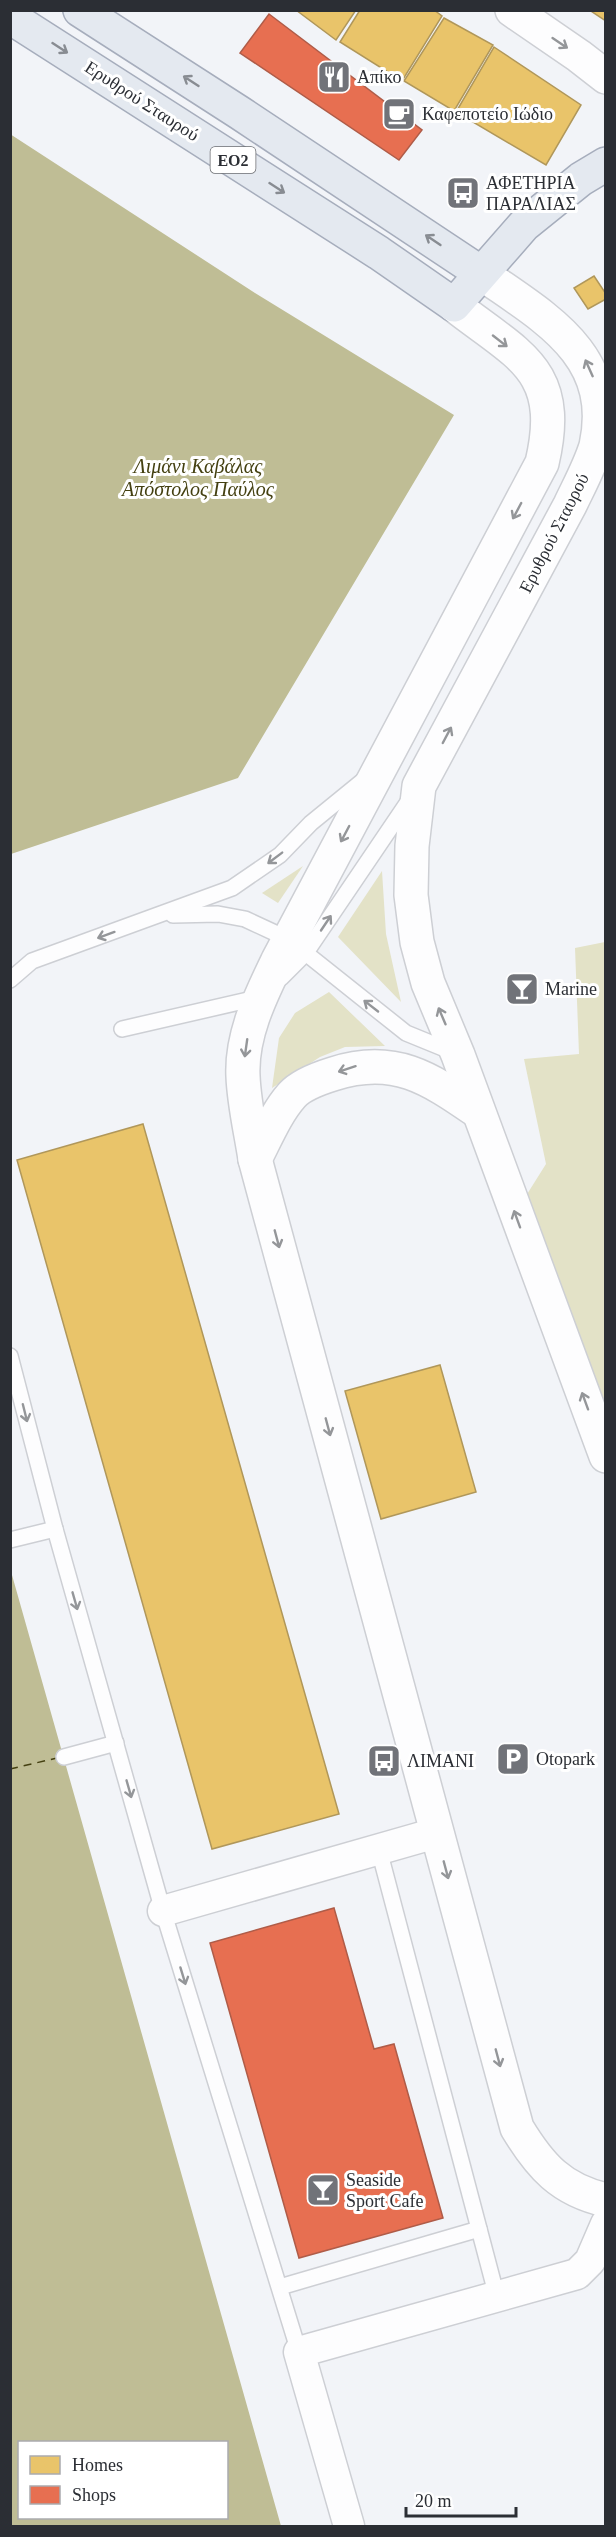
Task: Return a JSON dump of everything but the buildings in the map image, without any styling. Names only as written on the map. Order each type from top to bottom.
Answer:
[{"type":"main road","name":"Ερυθρού Σταυρού","points":[[80,10],[481,273]]},
{"type":"main road","name":"Ερυθρού Σταυρού","points":[[10,17],[369,247],[454,305]]},
{"type":"main road","points":[[454,305],[524,225],[581,179],[606,164]]},
{"type":"street","points":[[512,10],[606,77]]},
{"type":"street","name":"Ερυθρού Σταυρού","points":[[419,786],[570,505],[596,445],[599,424],[596,385],[590,366],[576,344],[558,327],[481,273]]},
{"type":"street","name":"Ερυθρού Σταυρού","points":[[454,305],[538,374],[548,408],[546,445],[533,482],[382,764],[296,947],[260,998],[246,1041],[243,1074],[255,1159],[517,2128],[536,2159],[563,2182],[587,2196],[606,2200]]},
{"type":"street","points":[[419,786],[412,846],[411,895],[417,942],[428,983],[458,1055],[606,1456]]},
{"type":"street","points":[[255,1159],[293,1094],[323,1077],[358,1066],[396,1068],[435,1082],[477,1111]]},
{"type":"street","points":[[163,1911],[436,1833]]},
{"type":"street","points":[[350,2526],[299,2352],[577,2274],[598,2266],[606,2224]]},
{"type":"lane","points":[[10,980],[32,961],[232,888],[280,855],[311,823],[382,764]]},
{"type":"lane","points":[[296,947],[419,786]]},
{"type":"lane","points":[[161,915],[218,914],[245,919],[296,947],[406,1033],[458,1055]]},
{"type":"lane","points":[[122,1029],[260,998]]},
{"type":"lane","points":[[10,1356],[55,1529],[163,1911],[299,2352]]},
{"type":"lane","points":[[10,1540],[55,1529]]},
{"type":"lane","points":[[64,1757],[116,1743]]},
{"type":"lane","points":[[378,1850],[497,2297]]},
{"type":"lane","points":[[279,2287],[479,2229]]},
{"type":"green space","points":[[303,866],[278,903],[262,893]]},
{"type":"green space","points":[[382,871],[386,934],[401,1002],[338,937]]},
{"type":"green space","points":[[605,942],[605,1406],[524,1199],[546,1164],[524,1059],[579,1054],[575,948]]},
{"type":"green space","points":[[329,992],[385,1046],[345,1047],[320,1057],[272,1088],[279,1038],[295,1013]]},
{"type":"water","name":"Λιμάνι Καβάλας Απόστολος Παύλος","points":[[10,134],[255,293],[454,415],[238,778],[11,854]]},
{"type":"water","points":[[10,1568],[281,2526],[11,2526]]},
{"type":"ferry route","points":[[10,1769],[57,1758]]},
{"type":"place","name":"Απίκο","points":[[334,77]]},
{"type":"place","name":"Καφεποτείο Ιώδιο","points":[[399,114]]},
{"type":"place","name":"ΑΦΕΤΗΡΙΑ ΠΑΡΑΛΙΑΣ","points":[[463,193]]},
{"type":"place","name":"Marine","points":[[522,989]]},
{"type":"place","name":"Otopark","points":[[513,1759]]},
{"type":"place","name":"ΛΙΜΑΝΙ","points":[[384,1761]]},
{"type":"place","name":"Seaside Sport Cafe","points":[[323,2190]]}]
